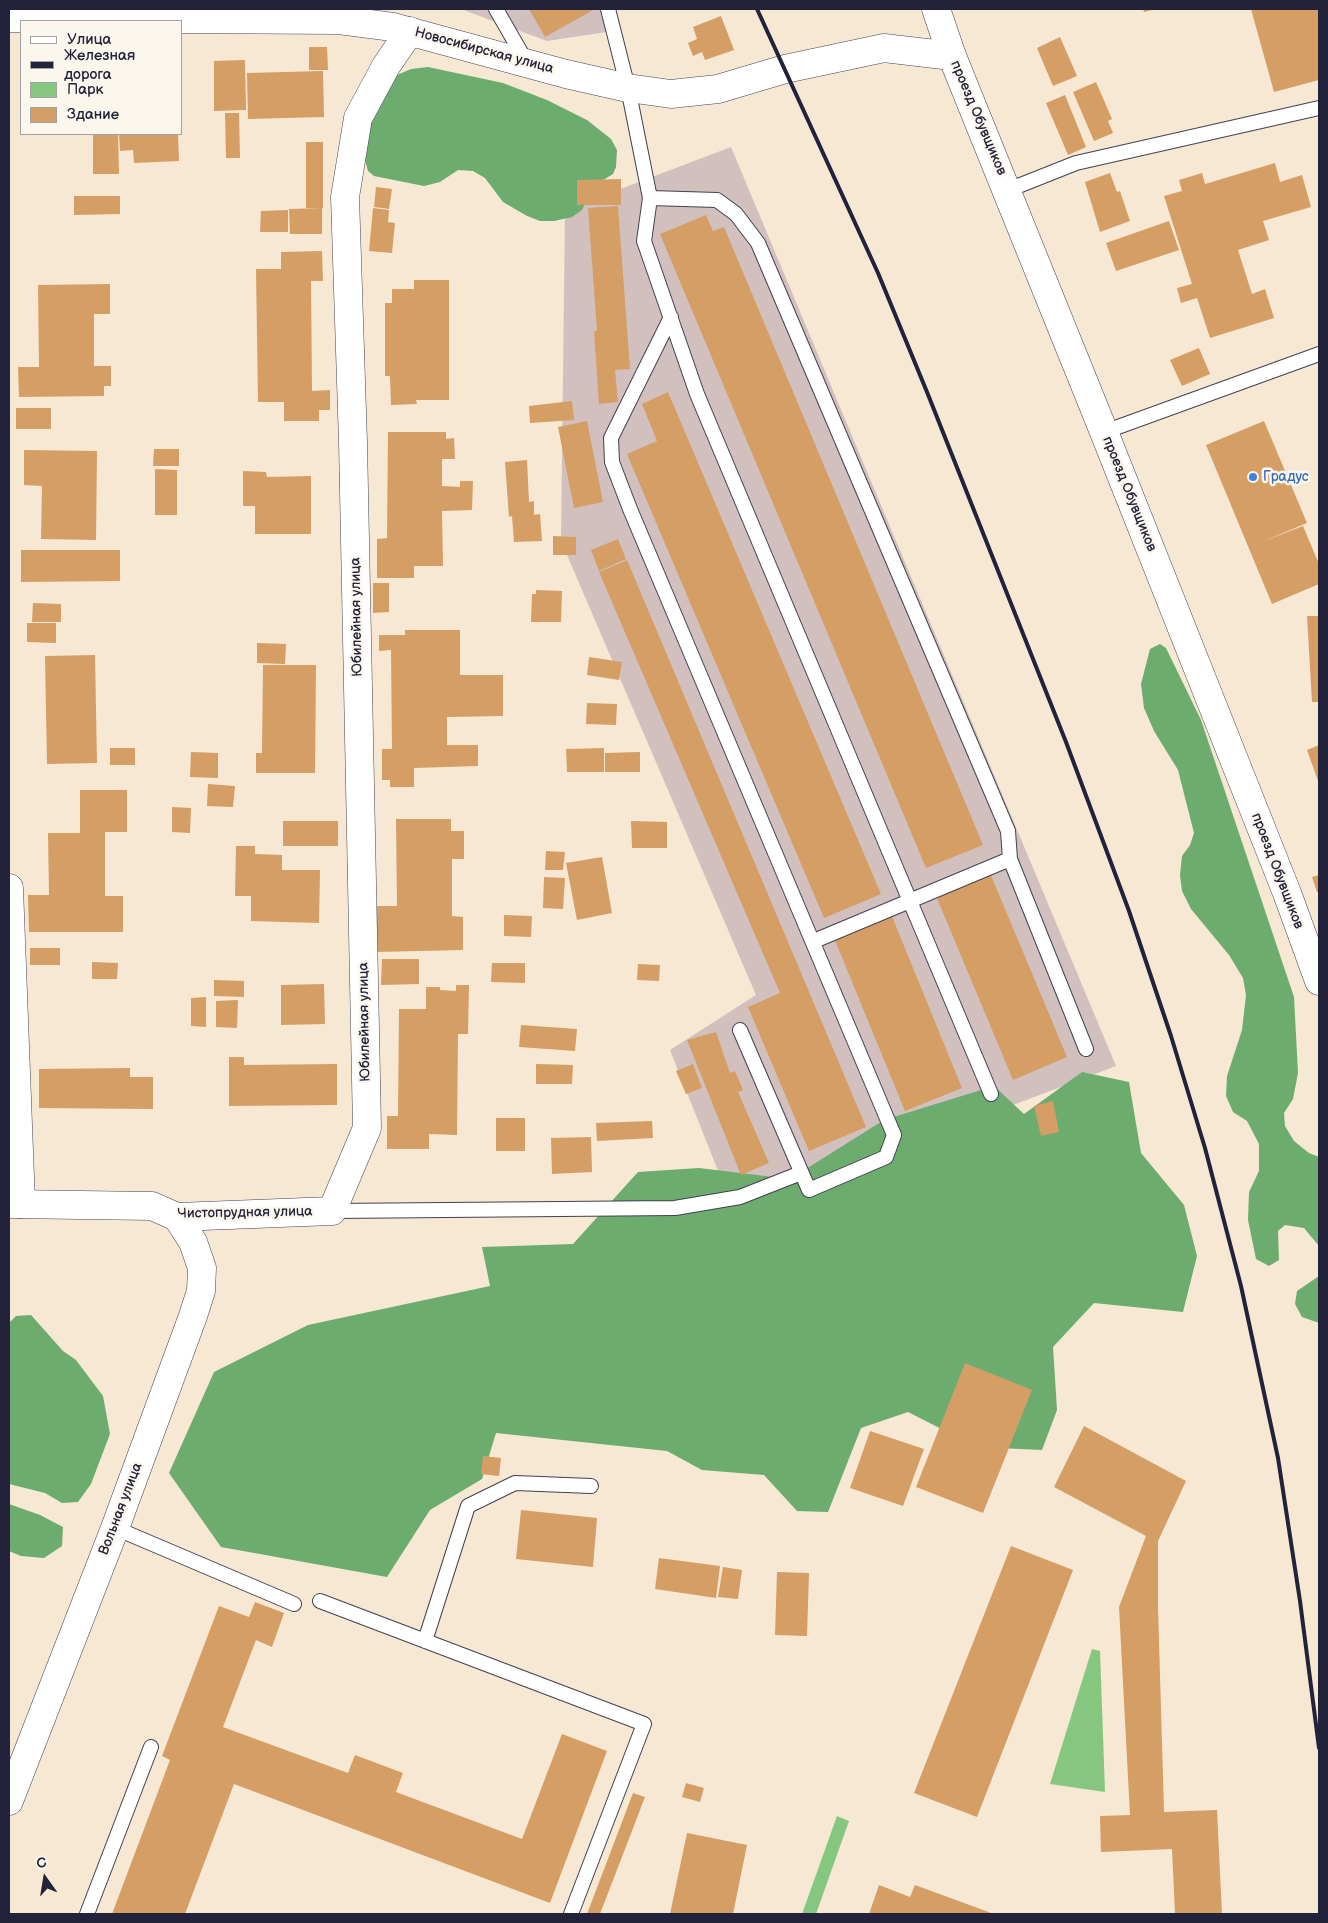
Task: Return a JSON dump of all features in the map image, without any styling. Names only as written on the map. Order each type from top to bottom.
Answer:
[{"type":"street","name":"проезд Обувщиков","points":[[936,9],[952,56],[1008,190],[1319,981]]},
{"type":"street","name":"Новосибирская улица","points":[[9,18],[54,13],[347,15],[527,64],[628,88],[671,94],[718,89],[786,69],[884,48],[952,56]]},
{"type":"street","name":"Юбилейная улица","points":[[332,1211],[367,1128],[354,452],[345,197],[358,118],[386,66],[410,31]]},
{"type":"street","points":[[9,888],[15,1204]]},
{"type":"street","name":"Чистопрудная улица","points":[[15,1204],[152,1206],[177,1217],[332,1211]]},
{"type":"street","name":"Вольная улица","points":[[9,1801],[115,1528],[201,1291],[202,1268],[193,1242],[177,1217]]},
{"type":"lane","points":[[496,9],[527,64]]},
{"type":"lane","points":[[608,9],[628,88],[650,198],[644,240],[697,394],[991,1094]]},
{"type":"lane","points":[[1008,190],[1076,163],[1319,108]]},
{"type":"lane","points":[[650,198],[718,200],[736,214],[758,242],[1008,832],[1010,859],[1086,1049]]},
{"type":"lane","points":[[670,317],[611,438],[612,462],[630,509],[814,941],[894,1135],[886,1157],[809,1190],[740,1030]]},
{"type":"lane","points":[[1104,432],[1319,354]]},
{"type":"lane","points":[[814,941],[1010,859]]},
{"type":"lane","points":[[332,1211],[675,1208],[740,1197],[801,1173]]},
{"type":"lane","points":[[425,1641],[468,1506],[515,1483],[591,1486]]},
{"type":"lane","points":[[115,1528],[294,1604]]},
{"type":"lane","points":[[320,1601],[644,1724],[571,1914]]},
{"type":"lane","points":[[87,1914],[151,1747]]},
{"type":"shaded area","points":[[461,9],[612,9],[613,31],[547,41]]},
{"type":"shaded area","points":[[731,147],[1116,1066],[734,1211],[670,1050],[756,995],[561,541],[565,210]]},
{"type":"green space","points":[[428,67],[503,83],[547,100],[587,120],[611,139],[617,150],[616,167],[613,174],[600,182],[589,195],[582,210],[572,217],[554,221],[540,221],[503,202],[485,178],[473,171],[458,170],[440,182],[424,186],[374,176],[368,171],[361,146],[384,93],[397,75],[411,69]]},
{"type":"green space","points":[[1160,644],[1166,648],[1201,720],[1294,997],[1298,1073],[1293,1099],[1284,1113],[1285,1126],[1294,1141],[1309,1153],[1319,1157],[1319,1246],[1304,1228],[1285,1225],[1278,1231],[1279,1260],[1269,1266],[1256,1259],[1248,1220],[1249,1192],[1259,1171],[1259,1144],[1247,1121],[1233,1112],[1226,1096],[1227,1076],[1242,1030],[1246,995],[1243,978],[1229,955],[1191,909],[1182,891],[1180,875],[1182,856],[1190,845],[1194,833],[1178,770],[1154,731],[1144,708],[1141,684],[1150,649]]},
{"type":"green space","points":[[1082,1072],[1129,1082],[1141,1153],[1184,1205],[1197,1256],[1183,1312],[1094,1303],[1053,1347],[1057,1410],[1042,1450],[977,1447],[908,1412],[861,1428],[828,1512],[797,1511],[764,1475],[702,1470],[667,1451],[496,1433],[482,1479],[430,1510],[387,1577],[221,1547],[169,1473],[214,1372],[308,1325],[490,1286],[482,1247],[573,1244],[638,1172],[699,1168],[790,1179],[884,1120],[994,1086],[1024,1114]]},
{"type":"green space","points":[[1319,1276],[1319,1323],[1302,1317],[1295,1304],[1297,1291]]},
{"type":"green space","points":[[31,1315],[63,1351],[76,1360],[103,1396],[110,1434],[91,1484],[78,1502],[62,1503],[45,1493],[9,1484],[9,1323],[16,1316]]},
{"type":"green space","points":[[9,1504],[40,1515],[63,1527],[62,1546],[44,1558],[21,1556],[9,1551]]},
{"type":"green space","points":[[1092,1649],[1100,1651],[1105,1792],[1050,1784]]},
{"type":"green space","points":[[837,1816],[849,1821],[816,1914],[802,1914]]},
{"type":"building","points":[[529,9],[595,9],[545,37]]},
{"type":"building","points":[[1143,9],[1156,9],[1144,12]]},
{"type":"building","points":[[1251,9],[1319,9],[1319,80],[1274,92]]},
{"type":"building","points":[[721,16],[734,50],[705,60],[702,52],[693,56],[688,43],[697,39],[693,27]]},
{"type":"building","points":[[1060,37],[1077,76],[1053,86],[1037,48]]},
{"type":"building","points":[[309,47],[327,47],[328,70],[309,70]]},
{"type":"building","points":[[245,60],[246,110],[214,111],[214,61]]},
{"type":"building","points":[[323,71],[324,117],[248,119],[247,73]]},
{"type":"building","points":[[1096,82],[1112,119],[1108,121],[1113,133],[1094,141],[1073,92]]},
{"type":"building","points":[[1065,95],[1086,147],[1068,155],[1046,103]]},
{"type":"building","points":[[225,113],[239,113],[240,158],[226,158]]},
{"type":"building","points":[[93,135],[118,135],[119,174],[93,174]]},
{"type":"building","points":[[119,135],[178,135],[179,161],[134,163],[133,150],[120,151]]},
{"type":"building","points":[[306,142],[323,142],[323,208],[306,208]]},
{"type":"building","points":[[1275,163],[1280,182],[1302,175],[1311,207],[1263,221],[1269,240],[1238,250],[1252,294],[1265,289],[1274,318],[1210,338],[1197,298],[1181,303],[1177,288],[1192,284],[1164,196],[1182,191],[1179,180],[1202,173],[1205,184]]},
{"type":"building","points":[[1110,173],[1117,192],[1120,191],[1130,221],[1100,232],[1085,182]]},
{"type":"building","points":[[621,179],[621,205],[577,205],[577,180]]},
{"type":"building","points":[[376,187],[392,189],[389,209],[374,207]]},
{"type":"building","points":[[74,196],[120,196],[120,214],[74,215]]},
{"type":"building","points":[[618,206],[630,369],[615,370],[618,402],[599,404],[594,331],[597,331],[588,208]]},
{"type":"building","points":[[322,208],[322,234],[290,234],[289,209]]},
{"type":"building","points":[[373,208],[389,210],[388,222],[395,223],[392,253],[369,251]]},
{"type":"building","points":[[288,210],[288,232],[260,232],[261,211]]},
{"type":"building","points":[[706,215],[713,231],[724,227],[983,845],[926,868],[660,234]]},
{"type":"building","points":[[1169,221],[1179,250],[1116,271],[1106,243]]},
{"type":"building","points":[[322,251],[323,281],[311,281],[312,391],[330,390],[330,410],[319,410],[319,421],[284,421],[284,402],[258,402],[256,269],[281,269],[281,252]]},
{"type":"building","points":[[414,280],[449,280],[449,400],[416,400],[417,404],[391,405],[390,376],[385,376],[385,303],[392,303],[392,289],[414,289]]},
{"type":"building","points":[[110,284],[110,314],[94,314],[94,366],[111,366],[111,386],[104,386],[104,396],[19,397],[18,367],[39,367],[38,285]]},
{"type":"building","points":[[1199,348],[1210,374],[1182,386],[1170,360]]},
{"type":"building","points":[[668,392],[881,894],[824,918],[627,454],[657,441],[642,404]]},
{"type":"building","points":[[572,401],[574,420],[530,423],[529,406]]},
{"type":"building","points":[[16,408],[51,408],[51,429],[16,429]]},
{"type":"building","points":[[587,421],[603,502],[574,508],[558,427]]},
{"type":"building","points":[[1264,421],[1307,523],[1264,541],[1303,526],[1319,564],[1319,584],[1272,604],[1206,445]]},
{"type":"building","points":[[388,432],[446,432],[446,439],[454,438],[455,459],[442,459],[442,486],[460,487],[460,481],[473,481],[472,510],[442,511],[443,566],[414,566],[414,578],[377,578],[377,539],[387,538]]},
{"type":"building","points":[[154,449],[179,449],[179,466],[153,466]]},
{"type":"building","points":[[24,450],[97,451],[96,540],[41,539],[42,486],[24,485]]},
{"type":"building","points":[[527,460],[529,502],[534,501],[534,515],[540,514],[542,541],[514,542],[512,516],[509,517],[505,462]]},
{"type":"building","points":[[155,469],[177,470],[177,515],[155,515]]},
{"type":"building","points":[[243,471],[266,472],[267,477],[311,476],[311,534],[255,534],[255,506],[243,506]]},
{"type":"building","points":[[553,536],[576,537],[576,555],[553,555]]},
{"type":"building","points":[[618,539],[626,559],[599,571],[591,550]]},
{"type":"building","points":[[21,550],[120,550],[120,581],[21,582]]},
{"type":"building","points":[[627,560],[866,1127],[809,1151],[748,1007],[780,993],[599,572]]},
{"type":"building","points":[[373,583],[389,583],[389,612],[373,613]]},
{"type":"building","points":[[536,590],[562,591],[561,622],[531,622],[532,594],[536,594]]},
{"type":"building","points":[[33,603],[61,604],[61,622],[32,622]]},
{"type":"building","points":[[1307,616],[1319,616],[1319,702],[1312,702]]},
{"type":"building","points":[[27,623],[56,623],[56,643],[27,642]]},
{"type":"building","points":[[405,630],[460,630],[460,675],[503,675],[503,716],[447,717],[447,745],[478,745],[478,766],[414,768],[414,787],[390,787],[390,780],[382,780],[382,749],[392,749],[391,650],[379,651],[379,635],[405,635]]},
{"type":"building","points":[[257,643],[286,644],[285,664],[257,663]]},
{"type":"building","points":[[95,655],[97,763],[47,764],[45,656]]},
{"type":"building","points":[[589,657],[622,662],[619,680],[587,675]]},
{"type":"building","points":[[263,665],[316,665],[315,773],[256,773],[256,753],[262,753]]},
{"type":"building","points":[[587,703],[617,704],[616,725],[586,724]]},
{"type":"building","points":[[1319,745],[1319,780],[1318,781],[1307,750]]},
{"type":"building","points":[[110,748],[135,748],[135,765],[110,765]]},
{"type":"building","points":[[604,748],[604,772],[567,772],[566,749]]},
{"type":"building","points":[[191,752],[218,753],[218,778],[190,777]]},
{"type":"building","points":[[640,752],[640,772],[605,772],[605,753]]},
{"type":"building","points":[[208,784],[235,786],[233,807],[207,806]]},
{"type":"building","points":[[80,790],[127,790],[127,832],[105,832],[105,896],[123,896],[123,932],[29,932],[28,895],[49,895],[48,833],[80,833]]},
{"type":"building","points":[[172,807],[191,808],[190,833],[172,832]]},
{"type":"building","points":[[396,819],[451,819],[451,831],[464,831],[464,859],[452,859],[452,916],[463,917],[463,950],[375,952],[375,906],[397,906]]},
{"type":"building","points":[[283,821],[338,821],[338,846],[283,846]]},
{"type":"building","points":[[631,821],[667,822],[667,848],[632,848]]},
{"type":"building","points":[[236,846],[255,846],[255,854],[282,855],[282,870],[320,870],[319,923],[251,921],[251,896],[235,896]]},
{"type":"building","points":[[546,851],[565,852],[563,870],[545,870]]},
{"type":"building","points":[[602,857],[612,913],[577,920],[566,863]]},
{"type":"building","points":[[990,873],[1067,1057],[1013,1080],[936,896]]},
{"type":"building","points":[[1319,875],[1319,892],[1317,892],[1312,877]]},
{"type":"building","points":[[544,877],[565,878],[563,909],[543,908]]},
{"type":"building","points":[[891,914],[962,1088],[905,1111],[834,938]]},
{"type":"building","points":[[504,915],[532,916],[531,937],[504,936]]},
{"type":"building","points":[[30,948],[60,948],[60,965],[30,965]]},
{"type":"building","points":[[382,959],[419,959],[419,984],[381,985]]},
{"type":"building","points":[[92,962],[118,963],[117,979],[92,979]]},
{"type":"building","points":[[492,963],[525,963],[525,983],[491,982]]},
{"type":"building","points":[[638,964],[660,965],[659,981],[637,980]]},
{"type":"building","points":[[214,980],[244,981],[244,997],[214,996]]},
{"type":"building","points":[[324,984],[325,1024],[281,1025],[281,985]]},
{"type":"building","points":[[456,985],[469,985],[468,1034],[458,1034],[457,1135],[429,1134],[429,1149],[387,1149],[387,1116],[398,1116],[399,1009],[426,1009],[426,987],[440,987],[440,990],[456,991]]},
{"type":"building","points":[[206,997],[206,1027],[191,1026],[191,998]]},
{"type":"building","points":[[238,1000],[237,1028],[216,1027],[216,1001]]},
{"type":"building","points":[[521,1025],[577,1029],[575,1051],[519,1047]]},
{"type":"building","points":[[716,1032],[730,1073],[735,1071],[743,1090],[738,1092],[769,1163],[741,1175],[687,1040]]},
{"type":"building","points":[[229,1057],[244,1057],[244,1065],[337,1064],[337,1105],[229,1106]]},
{"type":"building","points":[[536,1064],[573,1065],[572,1084],[536,1084]]},
{"type":"building","points":[[693,1064],[702,1088],[686,1094],[676,1071]]},
{"type":"building","points":[[130,1068],[130,1077],[153,1077],[153,1109],[39,1108],[39,1069]]},
{"type":"building","points":[[1053,1101],[1059,1132],[1041,1136],[1034,1106]]},
{"type":"building","points":[[496,1118],[525,1118],[525,1151],[496,1151]]},
{"type":"building","points":[[652,1121],[653,1138],[597,1141],[596,1123]]},
{"type":"building","points":[[591,1137],[592,1172],[552,1174],[551,1138]]},
{"type":"building","points":[[965,1363],[1032,1390],[983,1513],[916,1487]]},
{"type":"building","points":[[1084,1426],[1186,1481],[1158,1541],[1164,1812],[1217,1810],[1222,1914],[1175,1914],[1172,1849],[1101,1852],[1100,1816],[1130,1815],[1119,1607],[1146,1536],[1054,1487]]},
{"type":"building","points":[[870,1431],[924,1449],[903,1506],[850,1488]]},
{"type":"building","points":[[483,1456],[501,1458],[499,1476],[481,1474]]},
{"type":"building","points":[[521,1510],[597,1518],[593,1567],[516,1559]]},
{"type":"building","points":[[1011,1546],[1073,1570],[977,1817],[914,1793]]},
{"type":"building","points":[[659,1558],[720,1566],[716,1598],[655,1589]]},
{"type":"building","points":[[723,1567],[742,1570],[738,1599],[718,1597]]},
{"type":"building","points":[[777,1572],[809,1573],[807,1636],[775,1635]]},
{"type":"building","points":[[255,1602],[284,1613],[272,1647],[256,1640],[223,1727],[348,1773],[355,1755],[403,1773],[396,1792],[522,1839],[562,1734],[607,1751],[550,1903],[234,1784],[185,1914],[112,1914],[170,1760],[162,1756],[219,1606],[249,1617]]},
{"type":"building","points":[[686,1783],[704,1788],[700,1802],[682,1797]]},
{"type":"building","points":[[633,1793],[645,1797],[600,1914],[587,1914]]},
{"type":"building","points":[[687,1833],[747,1845],[733,1914],[670,1914]]},
{"type":"building","points":[[879,1885],[910,1897],[915,1885],[994,1914],[869,1914]]},
{"type":"railway","points":[[757,9],[878,273],[927,392],[1066,742],[1129,911],[1171,1036],[1205,1148],[1241,1286],[1278,1458],[1300,1601],[1319,1748]]},
{"type":"place","name":"Градус","points":[[1253,477]]}]
